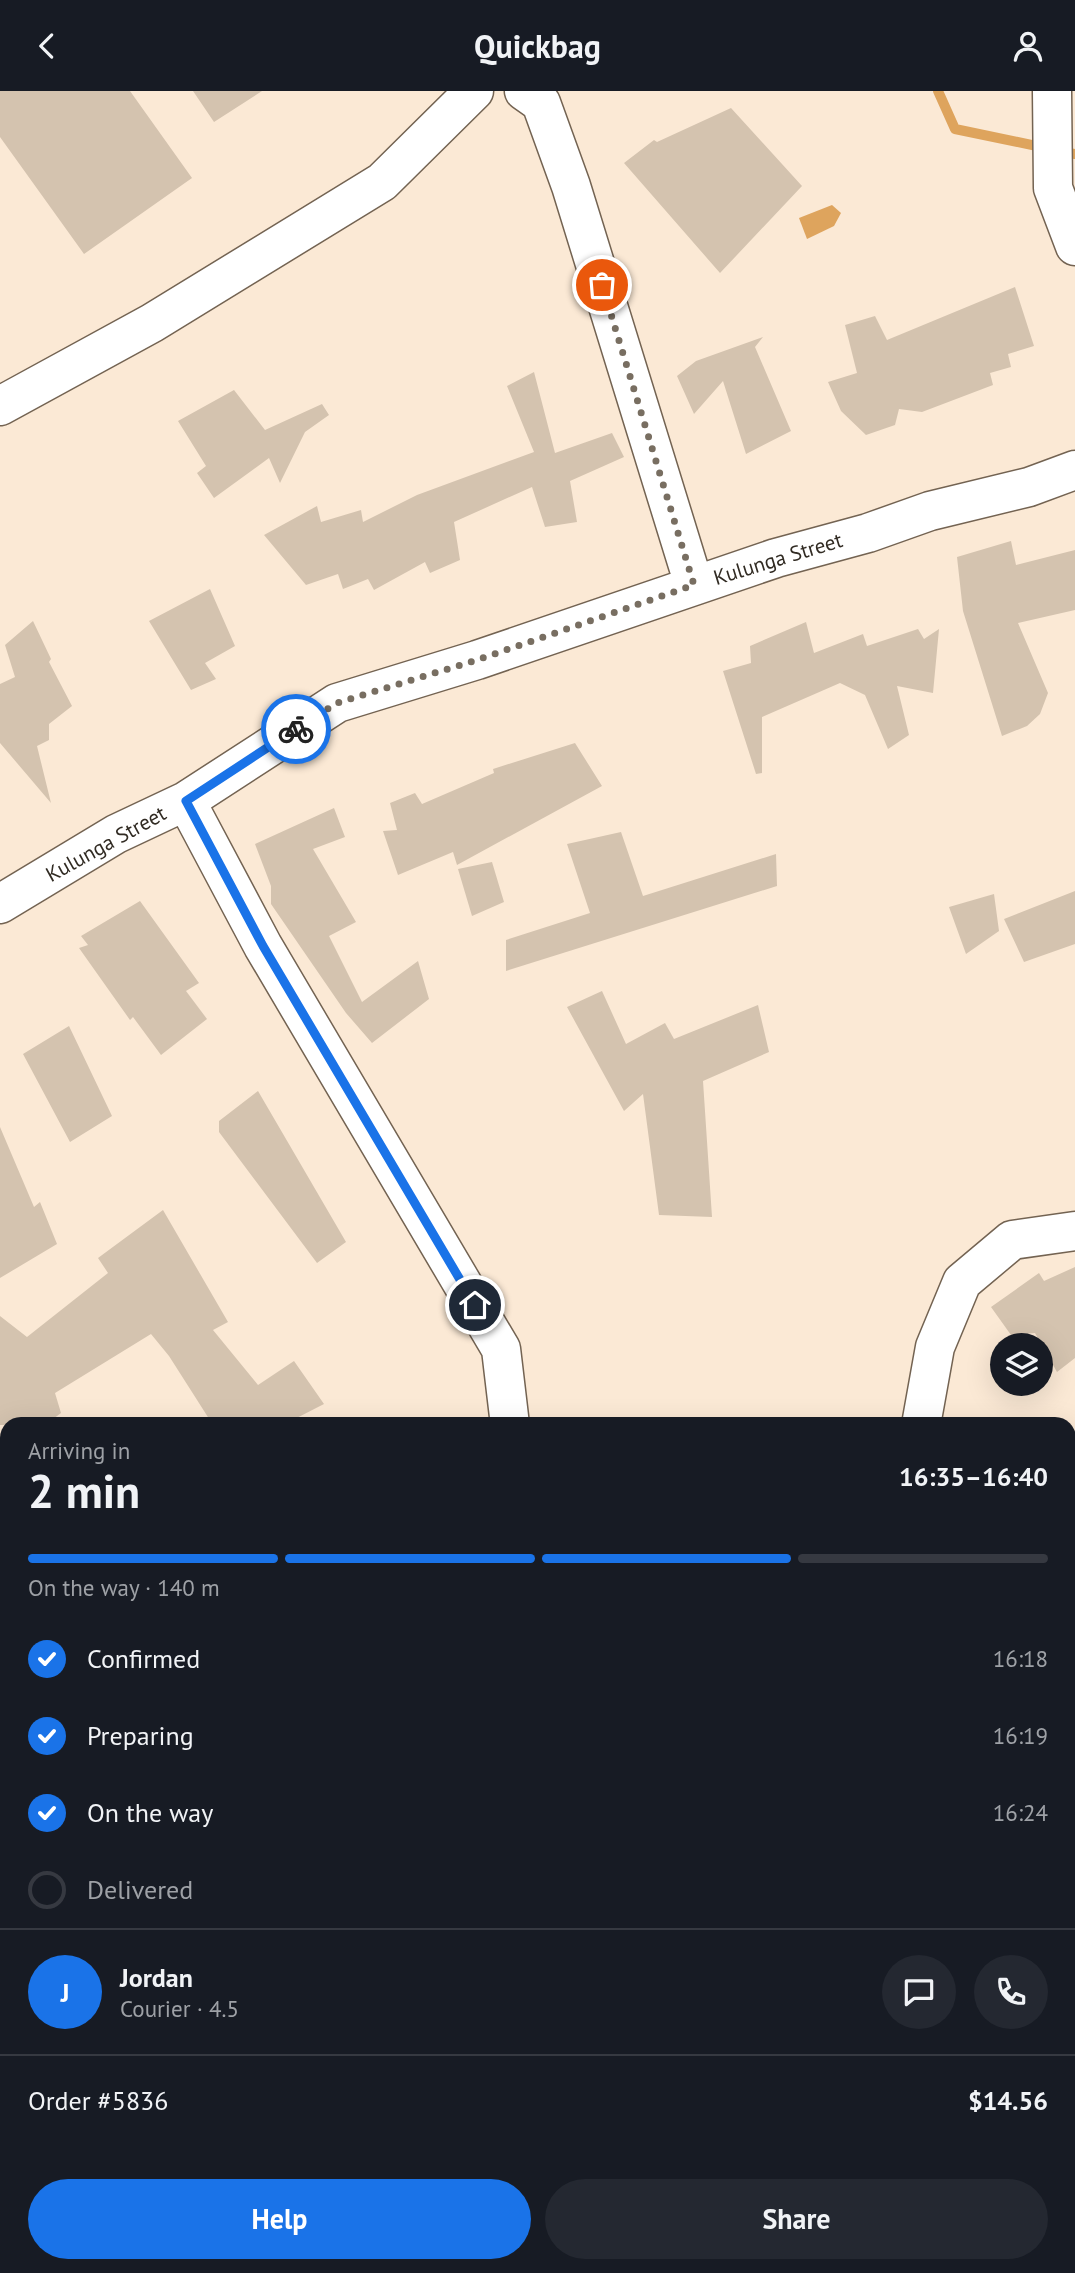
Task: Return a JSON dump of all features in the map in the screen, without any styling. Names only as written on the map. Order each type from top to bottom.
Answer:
[{"type":"street","points":[[0,406],[152,323],[382,182],[474,91]]},
{"type":"street","points":[[524,91],[541,103],[572,186],[694,585]]},
{"type":"street","points":[[1052,91],[1053,188],[1075,246]]},
{"type":"street","name":"Kulunga Street","points":[[0,904],[116,834],[186,801],[337,703],[477,660],[694,585],[930,511],[1029,487],[1075,470]]},
{"type":"street","points":[[186,801],[263,946],[502,1349],[509,1417]]},
{"type":"street","points":[[923,1417],[934,1347],[962,1282],[1012,1240],[1075,1231]]},
{"type":"shaded area","points":[[832,205],[841,213],[834,226],[807,239],[799,218]]},
{"type":"building","points":[[0,91],[130,91],[192,178],[84,254],[0,137]]},
{"type":"building","points":[[193,91],[262,91],[214,122]]},
{"type":"building","points":[[731,108],[802,186],[720,273],[624,163],[654,140],[657,142]]},
{"type":"building","points":[[1015,287],[1034,346],[1008,354],[1011,367],[990,373],[993,385],[922,412],[899,409],[895,425],[866,435],[841,411],[828,382],[857,373],[845,325],[875,316],[887,340]]},
{"type":"building","points":[[763,337],[755,347],[791,431],[746,454],[723,381],[694,414],[677,376],[696,361]]},
{"type":"building","points":[[534,372],[555,453],[612,433],[624,457],[570,481],[577,522],[545,527],[532,487],[454,522],[460,560],[430,573],[425,562],[374,590],[368,579],[343,589],[338,574],[306,585],[264,535],[317,506],[321,522],[361,510],[363,522],[417,495],[534,452],[507,386]]},
{"type":"building","points":[[234,390],[265,430],[322,404],[329,415],[305,432],[280,483],[269,458],[214,498],[197,473],[206,466],[178,421]]},
{"type":"building","points":[[1011,541],[1016,565],[1075,550],[1075,610],[1018,623],[1048,693],[1040,714],[1027,726],[1002,736],[963,611],[957,557]]},
{"type":"building","points":[[210,589],[235,646],[205,663],[216,679],[191,690],[149,621]]},
{"type":"building","points":[[33,621],[51,659],[49,662],[72,706],[49,724],[49,740],[37,746],[51,803],[0,743],[0,684],[15,677],[5,645]]},
{"type":"building","points":[[806,622],[814,653],[863,634],[867,646],[918,629],[924,639],[939,629],[933,693],[897,686],[909,735],[888,749],[865,695],[840,683],[762,717],[762,773],[756,774],[723,671],[751,663],[750,646]]},
{"type":"building","points":[[575,743],[602,786],[457,865],[453,852],[398,875],[383,831],[397,830],[390,803],[415,793],[422,804],[494,773],[493,769]]},
{"type":"building","points":[[334,808],[345,837],[313,849],[356,922],[329,936],[362,1002],[418,961],[429,999],[372,1043],[346,1013],[271,904],[271,886],[255,844]]},
{"type":"building","points":[[621,832],[643,896],[776,854],[777,886],[506,971],[506,940],[590,913],[567,844]]},
{"type":"building","points":[[492,862],[504,902],[472,916],[458,869]]},
{"type":"building","points":[[1075,891],[1075,944],[1024,962],[1004,919]]},
{"type":"building","points":[[994,894],[999,931],[966,954],[949,907]]},
{"type":"building","points":[[140,901],[199,983],[186,991],[207,1019],[161,1055],[133,1017],[130,1020],[79,948],[88,945],[81,936]]},
{"type":"building","points":[[602,991],[626,1044],[665,1023],[674,1039],[758,1005],[769,1052],[703,1081],[712,1217],[659,1215],[643,1094],[624,1111],[567,1007]]},
{"type":"building","points":[[69,1026],[112,1116],[70,1142],[23,1054]]},
{"type":"building","points":[[258,1091],[346,1242],[317,1263],[219,1132],[219,1121]]},
{"type":"building","points":[[0,1127],[34,1207],[40,1202],[57,1244],[0,1278]]},
{"type":"building","points":[[163,1210],[228,1322],[213,1330],[258,1385],[294,1361],[324,1404],[299,1417],[208,1417],[169,1356],[151,1334],[55,1393],[61,1413],[56,1417],[0,1417],[0,1316],[27,1337],[108,1273],[98,1258]]},
{"type":"building","points":[[1075,1267],[1075,1358],[1057,1372],[1053,1365],[1053,1333],[1010,1333],[991,1307],[1039,1273],[1044,1281]]},
{"type":"waterway","points":[[938,91],[955,129],[1075,154]]},
{"type":"way so far","points":[[296,729],[337,703],[477,660],[694,585],[602,285]]},
{"type":"route","points":[[296,729],[186,801],[263,946],[475,1305]]}]
